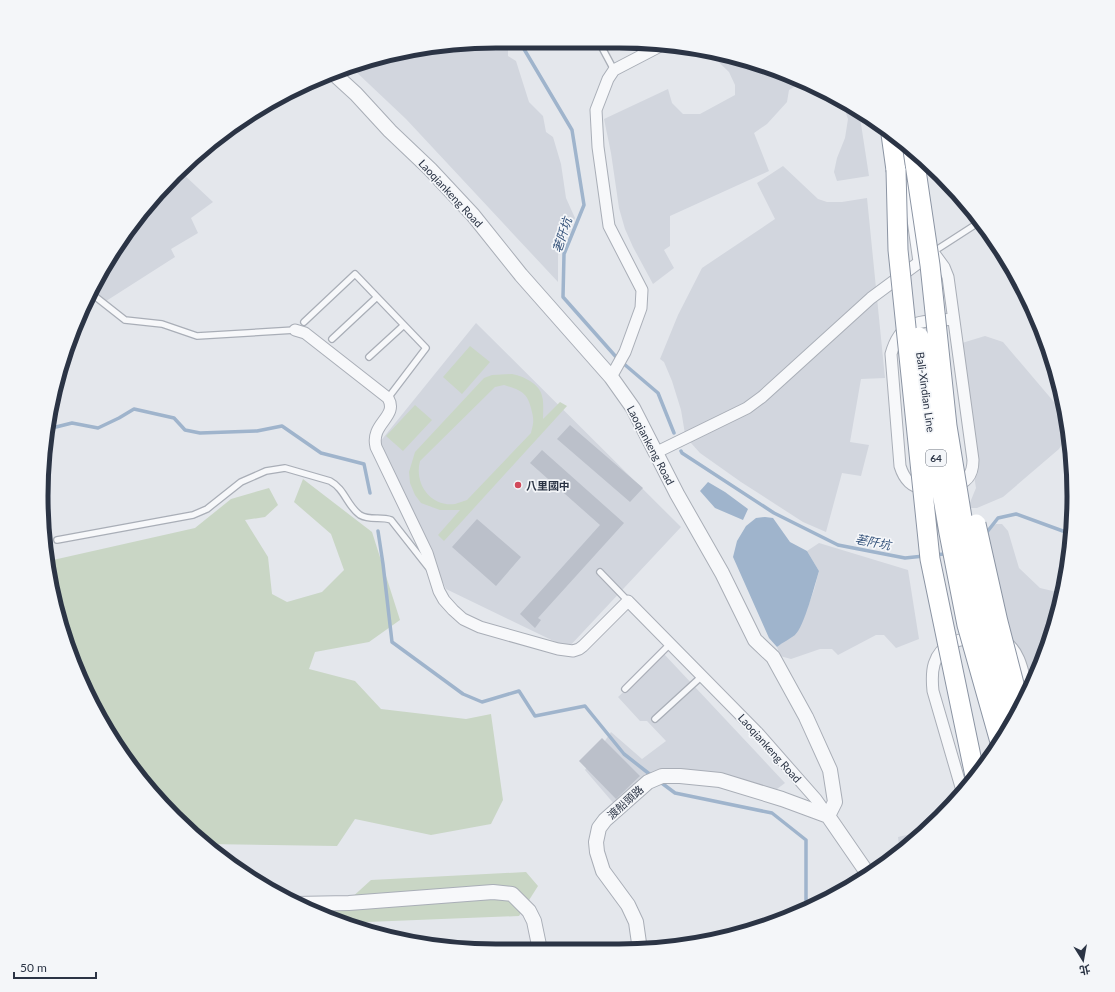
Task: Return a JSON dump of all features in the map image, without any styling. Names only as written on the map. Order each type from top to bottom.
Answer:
[{"type":"highway","name":"Bali-Xindian Line","points":[[892,141],[931,429],[949,533],[967,624],[998,734]]},
{"type":"highway","name":"Bali-Xindian Line","points":[[914,159],[948,426],[964,530],[983,622],[1009,716]]},
{"type":"highway","points":[[896,170],[898,250],[930,559],[974,769]]},
{"type":"highway","points":[[927,260],[952,366],[977,528],[998,622],[1018,699]]},
{"type":"street","points":[[614,372],[624,354],[641,308],[642,290],[609,226],[598,147],[596,110],[608,79],[614,70],[653,50]]},
{"type":"street","name":"Laoqiankeng Road","points":[[338,77],[356,94],[390,131],[430,169],[473,215],[521,275],[614,372],[656,453],[722,573],[755,640],[773,657],[806,716],[830,770],[835,802],[828,816]]},
{"type":"street","points":[[904,151],[927,260]]},
{"type":"street","points":[[927,260],[944,267],[948,277],[973,468],[966,481],[960,484],[920,488],[908,482],[900,466],[891,354],[894,342],[901,332],[911,325],[922,322],[953,319]]},
{"type":"street","points":[[656,453],[747,408],[762,397],[871,298],[927,260]]},
{"type":"street","points":[[295,330],[305,333],[388,398],[391,408],[377,429],[374,441],[376,447],[427,553],[439,591],[444,600],[464,619],[480,627],[558,649],[573,651],[579,650],[628,601]]},
{"type":"street","points":[[948,486],[957,539],[978,636]]},
{"type":"street","name":"Laoqiankeng Road","points":[[628,601],[757,732],[816,799],[865,870]]},
{"type":"street","points":[[960,786],[933,692],[931,677],[933,664],[938,654],[951,643],[978,636],[992,636],[1005,641],[1013,648],[1026,683]]},
{"type":"street","name":"渡船頭路","points":[[639,943],[636,922],[628,905],[603,871],[597,852],[596,842],[600,828],[605,820],[648,782],[662,776],[680,776],[720,780],[782,799],[828,816]]},
{"type":"street","points":[[311,904],[349,903],[493,892],[512,894],[529,911],[534,921],[539,944]]},
{"type":"lane","points":[[603,48],[614,70]]},
{"type":"lane","points":[[927,260],[975,225]]},
{"type":"lane","points":[[304,322],[355,274],[426,348],[388,398]]},
{"type":"lane","points":[[95,296],[125,320],[162,324],[198,336],[295,330]]},
{"type":"lane","points":[[332,339],[377,297]]},
{"type":"lane","points":[[370,357],[404,325]]},
{"type":"lane","points":[[57,540],[193,515],[207,509],[241,482],[266,471],[285,468],[336,484],[353,508],[364,517],[386,518],[391,520],[435,577]]},
{"type":"lane","points":[[600,572],[628,601]]},
{"type":"lane","points":[[625,689],[670,644]]},
{"type":"lane","points":[[655,719],[702,676]]},
{"type":"shaded area","points":[[508,48],[508,56],[516,61],[529,102],[543,116],[546,132],[553,137],[561,164],[566,198],[575,218],[559,249],[558,282],[406,119],[355,71],[380,63],[438,52],[467,49]]},
{"type":"shaded area","points":[[715,59],[735,63],[797,85],[789,90],[787,102],[767,124],[754,133],[769,171],[670,216],[670,246],[664,250],[674,268],[653,284],[625,229],[619,208],[611,153],[604,119],[668,89],[672,103],[683,114],[700,114],[735,95],[735,85],[729,72]]},
{"type":"shaded area","points":[[844,109],[860,119],[869,176],[837,181],[834,172],[837,158],[845,138],[848,119]]},
{"type":"shaded area","points":[[783,166],[818,199],[827,202],[842,202],[867,198],[885,378],[861,379],[850,442],[869,445],[861,476],[842,473],[826,532],[803,522],[741,482],[700,453],[685,434],[681,410],[672,381],[664,362],[660,359],[678,315],[702,268],[775,219],[757,183]]},
{"type":"shaded area","points":[[184,175],[213,202],[191,218],[198,233],[171,249],[175,257],[103,303],[95,296],[108,272],[141,223]]},
{"type":"shaded area","name":"八里國中","points":[[476,323],[681,527],[568,648],[446,589],[379,443]]},
{"type":"shaded area","points":[[985,336],[1003,342],[1057,406],[1063,442],[1059,449],[1003,497],[977,508],[971,508],[969,505],[976,488],[954,350],[962,343]]},
{"type":"shaded area","points":[[996,524],[1002,524],[1008,531],[1019,568],[1040,588],[1056,592],[1052,612],[1043,640],[1025,686],[1005,620],[985,531]]},
{"type":"shaded area","points":[[819,543],[908,570],[919,639],[896,648],[884,635],[876,635],[838,655],[832,649],[820,649],[791,659],[780,656],[777,647],[784,640],[796,634],[814,590],[819,571],[807,551]]},
{"type":"shaded area","points":[[664,654],[785,783],[773,792],[672,768],[662,770],[615,805],[585,770],[611,732],[642,759],[666,741],[647,721],[640,721],[618,697]]},
{"type":"shaded area","points":[[913,833],[899,845],[898,837]]},
{"type":"green space","points":[[470,346],[490,362],[462,394],[443,377]]},
{"type":"green space","points":[[512,374],[535,384],[542,396],[543,419],[560,402],[567,406],[444,541],[438,535],[460,510],[440,510],[421,503],[415,495],[410,483],[409,472],[415,452],[484,378],[492,375]],"holes":[[[504,385],[519,390],[527,398],[533,420],[531,433],[467,500],[455,504],[446,504],[431,498],[426,492],[419,477],[420,461],[495,387]]]},
{"type":"green space","points":[[415,405],[432,420],[403,451],[386,436]]},
{"type":"green space","points":[[303,479],[372,532],[400,620],[369,642],[315,652],[309,669],[355,681],[381,709],[466,719],[491,714],[503,800],[491,824],[431,835],[355,819],[337,846],[215,844],[179,813],[159,791],[141,769],[108,720],[94,694],[72,640],[63,612],[53,560],[195,528],[231,499],[269,488],[278,505],[265,517],[245,520],[268,557],[272,594],[287,602],[322,592],[344,570],[331,534],[294,502]]},
{"type":"green space","points":[[526,872],[538,886],[519,916],[362,923],[325,910],[338,910],[371,880]]},
{"type":"water","points":[[708,482],[725,492],[748,509],[743,520],[715,508],[700,491]]},
{"type":"water","points":[[756,518],[773,518],[790,542],[807,551],[819,571],[802,623],[795,635],[777,647],[769,638],[733,557],[737,541],[746,526]]},
{"type":"building","points":[[570,425],[643,488],[630,502],[557,439]]},
{"type":"building","points":[[542,450],[624,523],[538,618],[541,620],[535,628],[520,614],[600,525],[530,463]]},
{"type":"building","points":[[477,519],[521,557],[496,586],[452,547]]},
{"type":"building","points":[[602,738],[640,776],[616,799],[579,761]]},
{"type":"waterway","name":"荖阡坑","points":[[523,48],[572,130],[584,205],[564,254],[563,297],[617,358],[658,393],[674,433]]},
{"type":"waterway","points":[[54,427],[72,423],[98,428],[134,409],[174,418],[185,430],[200,433],[257,431],[282,426],[321,453],[364,464],[370,493]]},
{"type":"waterway","name":"荖阡坑","points":[[681,451],[774,513],[838,545],[905,558],[924,556]]},
{"type":"waterway","name":"荖阡坑","points":[[983,533],[987,532],[998,518],[1016,514],[1065,532]]},
{"type":"waterway","points":[[378,531],[392,642],[463,694],[482,702],[519,691],[535,716],[585,706],[624,754],[652,776]]},
{"type":"waterway","name":"荖阡坑","points":[[934,555],[948,552]]},
{"type":"waterway","points":[[659,781],[675,793],[772,813],[806,840],[806,903]]},
{"type":"place","name":"八里國中","points":[[518,485]]}]
